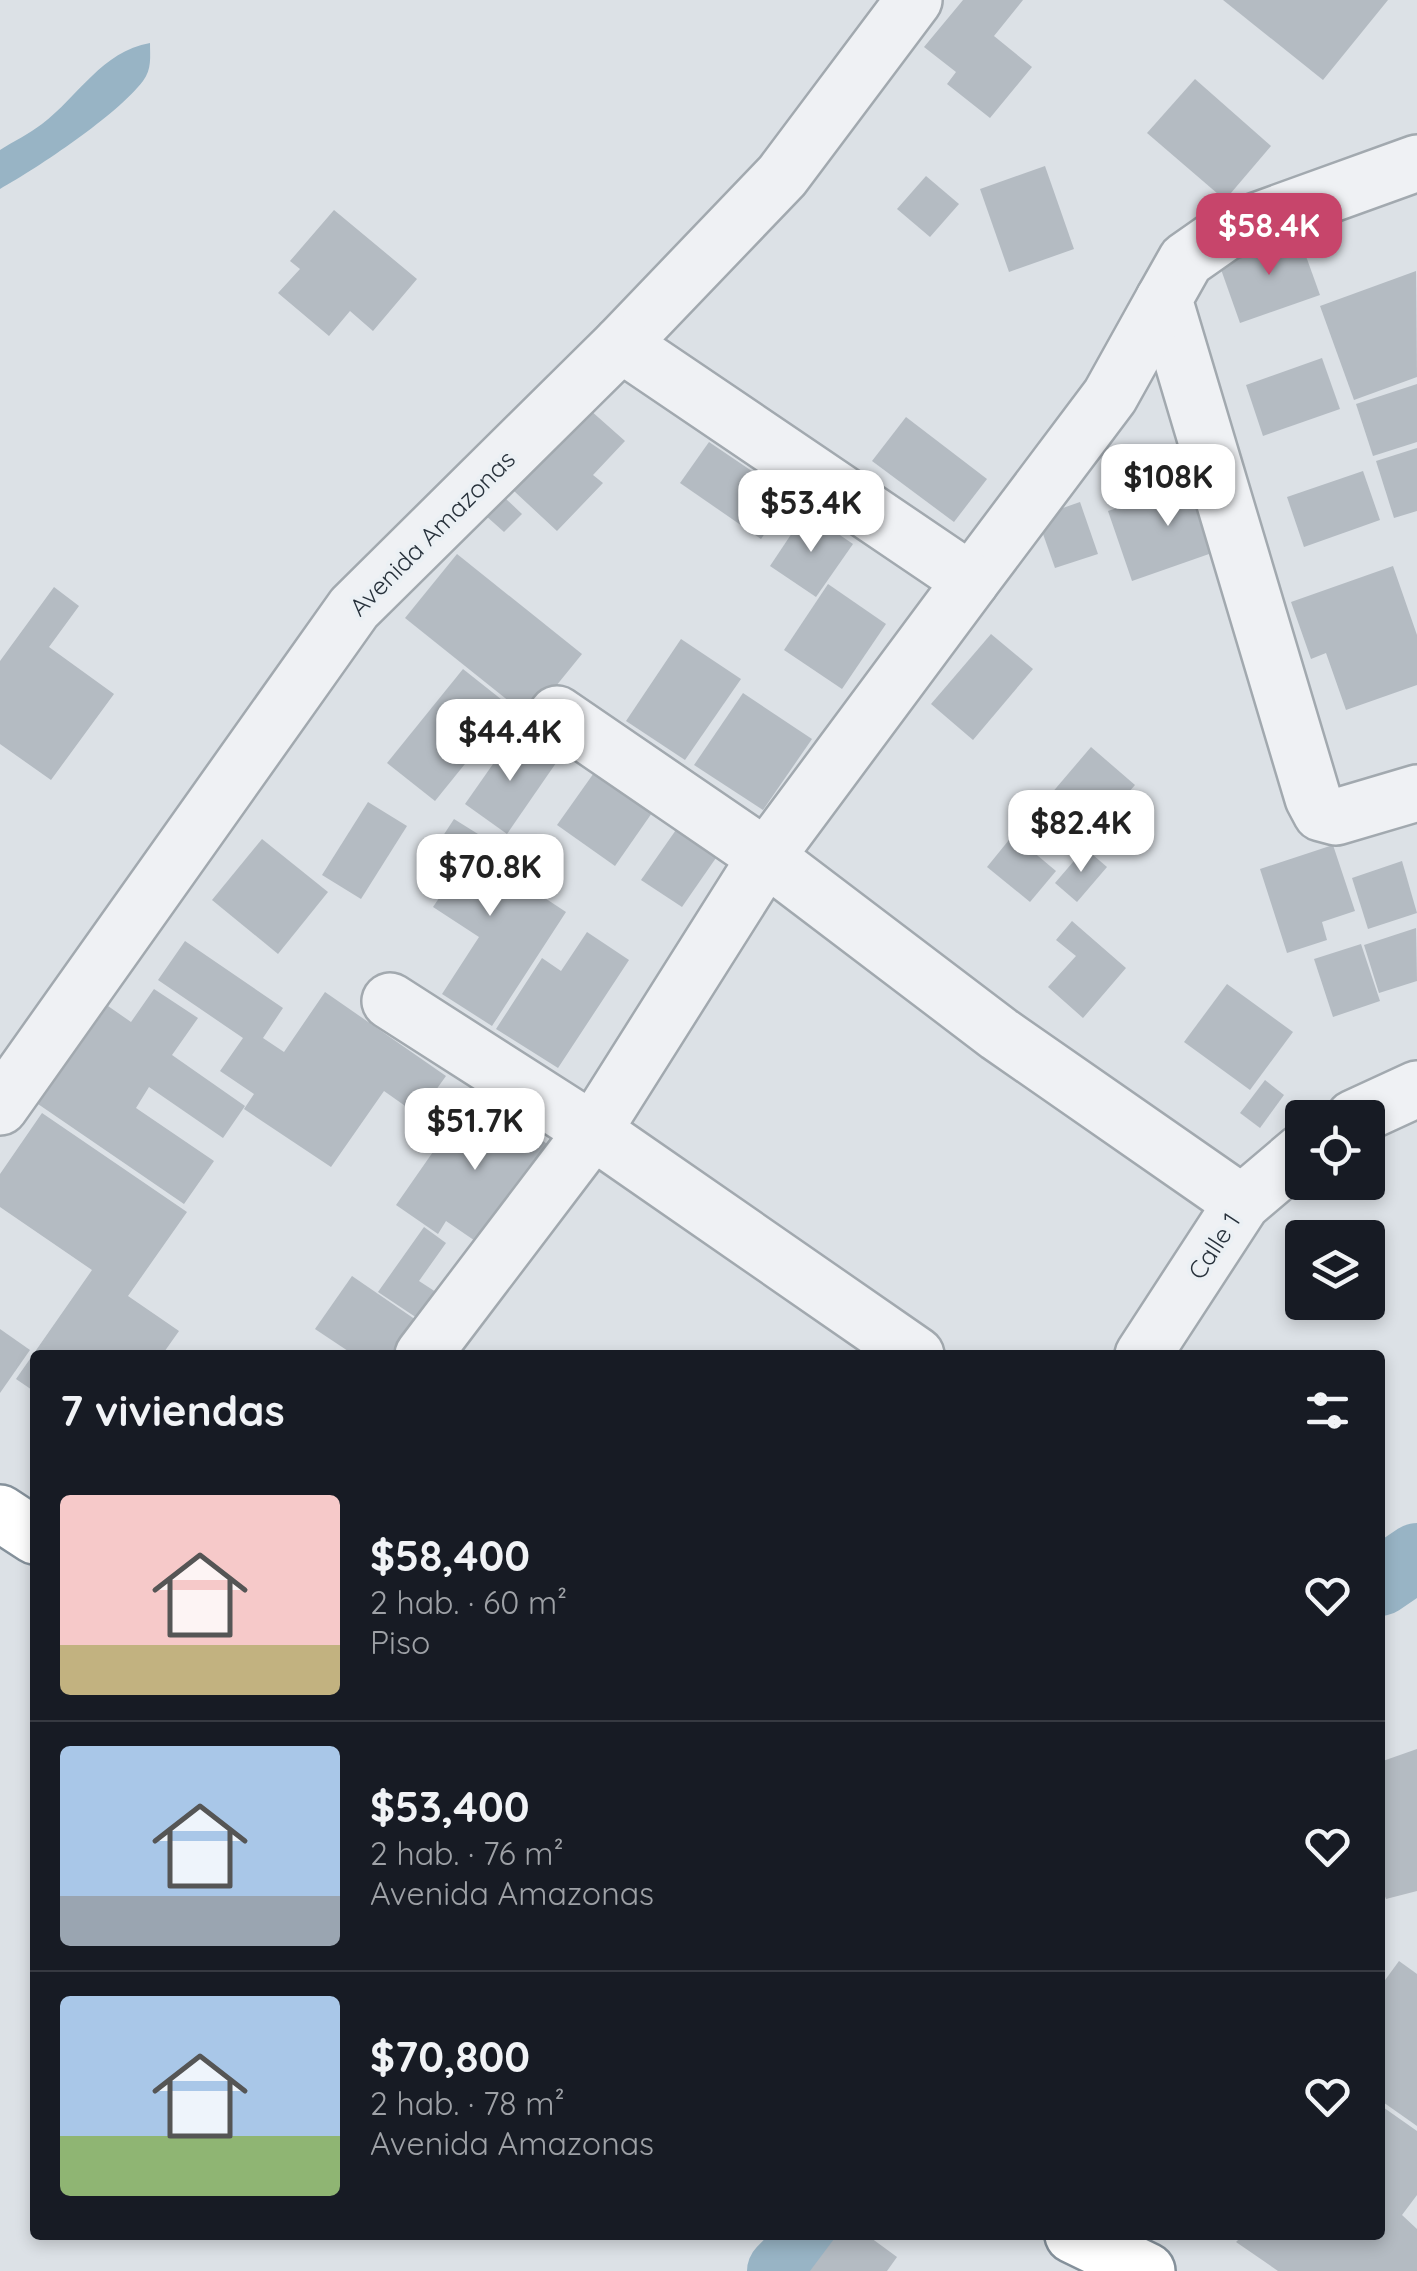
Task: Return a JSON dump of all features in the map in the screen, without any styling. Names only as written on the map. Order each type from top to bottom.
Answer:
[{"type":"highway","points":[[0,1512],[30,1533]]},
{"type":"highway","points":[[1082,2240],[1136,2269]]},
{"type":"street","name":"Avenida Amazonas","points":[[0,1107],[354,608],[621,344],[782,176],[914,0]]},
{"type":"street","points":[[426,1350],[593,1131],[766,857],[1110,396],[1186,260],[1226,232],[1417,163]]},
{"type":"street","points":[[1164,299],[1313,798],[1321,812],[1336,818],[1417,793]]},
{"type":"street","points":[[621,344],[971,580]]},
{"type":"street","points":[[557,714],[766,857],[999,1034],[1242,1203]]},
{"type":"street","points":[[390,1001],[593,1131],[909,1350]]},
{"type":"street","points":[[1385,1104],[1417,1089]]},
{"type":"street","name":"Calle 1","points":[[1147,1350],[1242,1203],[1285,1166]]},
{"type":"water","points":[[150,43],[148,72],[131,94],[76,140],[0,189],[0,150],[42,124],[118,55]]},
{"type":"building","points":[[963,0],[1023,0],[994,36],[1032,67],[990,118],[947,84],[956,72],[924,47]]},
{"type":"building","points":[[1223,0],[1388,0],[1323,80]]},
{"type":"building","points":[[1195,79],[1271,146],[1225,200],[1147,133]]},
{"type":"building","points":[[1045,166],[1074,249],[1009,272],[980,189]]},
{"type":"building","points":[[926,176],[959,204],[930,237],[897,209]]},
{"type":"building","points":[[334,210],[417,279],[373,331],[350,311],[329,336],[278,293],[300,269],[290,261]]},
{"type":"building","points":[[1298,234],[1320,295],[1240,323],[1218,261]]},
{"type":"building","points":[[1416,271],[1417,377],[1354,400],[1320,306]]},
{"type":"building","points":[[1322,358],[1340,409],[1263,436],[1246,385]]},
{"type":"building","points":[[1417,384],[1417,442],[1373,456],[1356,404]]},
{"type":"building","points":[[590,410],[625,441],[593,475],[603,483],[557,531],[514,491]]},
{"type":"building","points":[[906,417],[987,479],[954,522],[872,461]]},
{"type":"building","points":[[709,442],[790,497],[761,539],[680,483]]},
{"type":"building","points":[[1417,448],[1417,511],[1394,518],[1376,461]]},
{"type":"building","points":[[1188,453],[1197,477],[1124,502],[1117,478]]},
{"type":"building","points":[[1363,471],[1380,520],[1304,547],[1287,497]]},
{"type":"building","points":[[1205,478],[1229,547],[1132,581],[1108,511]]},
{"type":"building","points":[[503,496],[522,514],[504,532],[485,515]]},
{"type":"building","points":[[1080,502],[1098,554],[1055,568],[1037,517]]},
{"type":"building","points":[[806,512],[853,544],[816,597],[770,566]]},
{"type":"building","points":[[457,554],[582,654],[530,718],[405,618]]},
{"type":"building","points":[[1393,566],[1417,635],[1417,685],[1346,710],[1326,653],[1311,659],[1291,602]]},
{"type":"building","points":[[828,584],[886,624],[842,689],[784,650]]},
{"type":"building","points":[[54,587],[79,606],[49,647],[114,694],[51,780],[0,744],[0,661]]},
{"type":"building","points":[[991,634],[1033,669],[973,740],[931,704]]},
{"type":"building","points":[[681,639],[741,679],[685,760],[626,721]]},
{"type":"building","points":[[463,669],[511,707],[435,801],[387,763]]},
{"type":"building","points":[[743,693],[812,739],[763,810],[694,765]]},
{"type":"building","points":[[514,734],[556,763],[507,834],[465,804]]},
{"type":"building","points":[[1091,747],[1135,785],[1089,839],[1045,801]]},
{"type":"building","points":[[596,770],[654,810],[615,866],[557,825]]},
{"type":"building","points":[[368,802],[407,826],[361,899],[322,875]]},
{"type":"building","points":[[454,819],[526,864],[516,879],[566,912],[492,1026],[442,994],[479,937],[433,907],[450,882],[424,865]]},
{"type":"building","points":[[678,827],[718,855],[682,907],[641,880]]},
{"type":"building","points":[[1013,835],[1056,871],[1030,902],[987,867]]},
{"type":"building","points":[[262,839],[328,892],[278,954],[212,900]]},
{"type":"building","points":[[1333,845],[1355,911],[1322,922],[1327,940],[1287,953],[1260,869]]},
{"type":"building","points":[[1085,848],[1107,867],[1077,902],[1055,883]]},
{"type":"building","points":[[1402,861],[1417,913],[1368,929],[1352,878]]},
{"type":"building","points":[[1072,921],[1126,968],[1083,1018],[1048,987],[1076,956],[1056,940]]},
{"type":"building","points":[[1416,928],[1417,981],[1379,993],[1364,945]]},
{"type":"building","points":[[587,932],[629,960],[558,1068],[496,1029],[542,958],[561,971]]},
{"type":"building","points":[[185,941],[283,1008],[263,1038],[284,1052],[325,992],[446,1076],[418,1115],[384,1091],[331,1167],[244,1109],[254,1094],[220,1071],[243,1038],[158,980]]},
{"type":"building","points":[[1361,944],[1380,1001],[1333,1017],[1314,959]]},
{"type":"building","points":[[1227,984],[1293,1032],[1250,1090],[1184,1042]]},
{"type":"building","points":[[154,989],[198,1018],[172,1055],[245,1106],[223,1138],[149,1087],[136,1108],[214,1161],[184,1204],[38,1104],[108,1006],[131,1022]]},
{"type":"building","points":[[1265,1080],[1284,1095],[1260,1128],[1240,1113]]},
{"type":"building","points":[[474,1093],[553,1148],[484,1247],[446,1221],[438,1234],[396,1205]]},
{"type":"building","points":[[42,1113],[187,1212],[128,1296],[179,1331],[166,1350],[36,1350],[92,1270],[0,1207],[0,1174]]},
{"type":"building","points":[[424,1227],[446,1243],[419,1281],[439,1294],[420,1320],[378,1292]]},
{"type":"building","points":[[352,1276],[419,1322],[399,1350],[346,1350],[315,1329]]},
{"type":"building","points":[[0,1329],[30,1350],[0,1393]]},
{"type":"building","points":[[30,1359],[30,1389],[16,1379]]},
{"type":"building","points":[[1417,1749],[1417,1891],[1386,1899],[1385,1896],[1385,1760]]},
{"type":"building","points":[[1399,1961],[1417,1974],[1417,2126],[1385,2104],[1385,1980]]},
{"type":"building","points":[[1385,2109],[1417,2131],[1417,2195],[1402,2215],[1417,2229],[1417,2271],[1278,2271],[1236,2242],[1385,2240]]},
{"type":"building","points":[[833,2240],[874,2240],[897,2257],[887,2271],[810,2271]]},
{"type":"waterway","points":[[1385,1579],[1417,1557]]},
{"type":"waterway","points":[[781,2271],[811,2240]]}]
